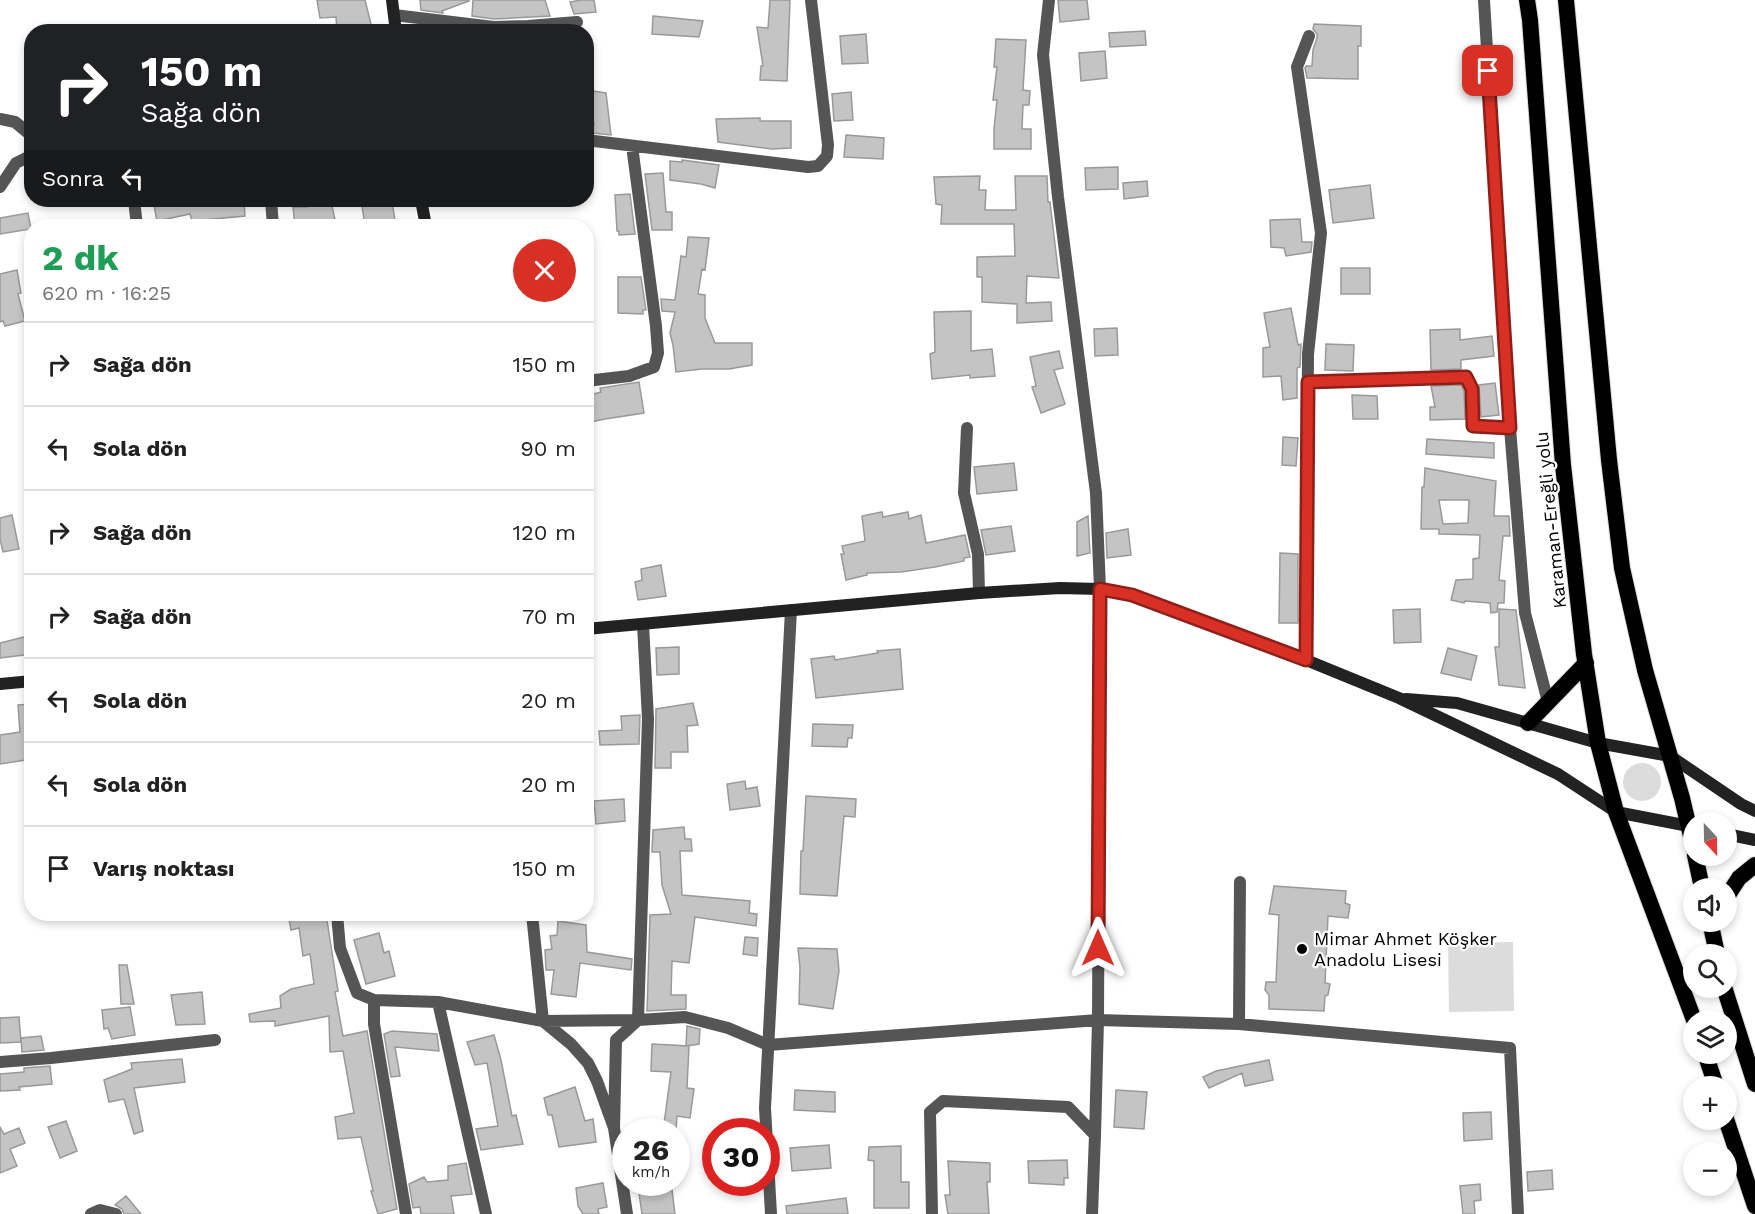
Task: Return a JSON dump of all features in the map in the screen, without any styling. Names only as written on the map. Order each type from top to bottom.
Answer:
[{"type":"highway","name":"Karaman-Ereğli yolu","points":[[1527,0],[1563,465],[1586,663],[1598,743],[1616,812],[1690,1010]]},
{"type":"highway","points":[[1566,0],[1608,448],[1622,568],[1645,670],[1687,812]]},
{"type":"highway","points":[[1528,723],[1586,663]]},
{"type":"highway","points":[[1737,881],[1755,865]]},
{"type":"highway","points":[[1728,998],[1755,1084]]},
{"type":"highway","points":[[1730,1130],[1755,1206]]},
{"type":"main road","points":[[392,0],[395,24]]},
{"type":"main road","points":[[594,628],[979,593],[1060,588],[1100,589],[1132,595],[1306,660],[1399,698],[1558,774],[1616,812],[1683,825]]},
{"type":"main road","points":[[0,684],[24,682]]},
{"type":"main road","points":[[1399,698],[1458,703],[1598,743],[1670,756],[1755,811]]},
{"type":"main road","points":[[1737,836],[1755,840]]},
{"type":"street","points":[[594,141],[808,167],[818,166],[827,156],[828,145],[811,0]]},
{"type":"street","points":[[1048,0],[1043,55],[1058,197],[1096,493],[1100,589],[1098,1020],[1092,1214]]},
{"type":"street","points":[[1484,0],[1510,428],[1525,613],[1548,702]]},
{"type":"street","points":[[394,15],[469,24]]},
{"type":"street","points":[[552,24],[577,22]]},
{"type":"street","points":[[1306,660],[1308,354],[1322,233],[1297,67],[1309,36]]},
{"type":"street","points":[[0,119],[15,122],[24,129]]},
{"type":"street","points":[[594,380],[629,376],[654,367],[658,353],[632,146]]},
{"type":"street","points":[[0,187],[16,163],[24,159]]},
{"type":"street","points":[[1308,382],[1466,377],[1472,389],[1473,426],[1510,428]]},
{"type":"street","points":[[967,429],[963,493],[978,554],[979,593]]},
{"type":"street","points":[[771,1214],[765,1108],[790,610]]},
{"type":"street","points":[[614,1118],[616,1040],[638,1020],[648,719],[643,624]]},
{"type":"street","points":[[1239,1024],[1240,882]]},
{"type":"street","points":[[338,921],[340,948],[357,993],[374,1000],[438,1002],[543,1022],[685,1017],[728,1028],[768,1045],[1098,1020],[1239,1024],[1510,1048],[1518,1214]]},
{"type":"street","points":[[533,921],[543,1022],[571,1044],[588,1063],[612,1122]]},
{"type":"street","points":[[374,1000],[374,1024],[406,1214]]},
{"type":"street","points":[[438,1002],[486,1214]]},
{"type":"street","points":[[0,1062],[214,1040]]},
{"type":"street","points":[[932,1214],[930,1112],[943,1101],[1068,1107],[1095,1135]]},
{"type":"street","points":[[624,1196],[627,1214]]},
{"type":"street","points":[[91,1214],[100,1210],[116,1214]]},
{"type":"shaded area","points":[[1642,763],[1656,768],[1661,782],[1656,796],[1642,801],[1628,796],[1623,782],[1628,768]]},
{"type":"shaded area","points":[[1513,942],[1514,1011],[1449,1012],[1448,943]]},
{"type":"building","points":[[317,0],[365,0],[371,24],[336,24],[336,17],[320,18]]},
{"type":"building","points":[[420,0],[469,1],[442,11],[443,13],[421,10]]},
{"type":"building","points":[[473,0],[545,0],[550,16],[494,19],[472,16]]},
{"type":"building","points":[[594,0],[596,12],[574,14],[570,2]]},
{"type":"building","points":[[770,0],[790,0],[787,81],[760,80],[761,66],[763,66],[757,27],[768,28]]},
{"type":"building","points":[[1058,0],[1087,0],[1089,19],[1060,22]]},
{"type":"building","points":[[653,16],[703,21],[699,37],[652,34]]},
{"type":"building","points":[[1314,24],[1361,26],[1361,46],[1358,46],[1358,79],[1307,78],[1305,68],[1312,66],[1313,50],[1317,38],[1313,29]]},
{"type":"building","points":[[1145,31],[1146,45],[1110,47],[1109,33]]},
{"type":"building","points":[[866,34],[868,63],[842,64],[840,36]]},
{"type":"building","points":[[996,39],[1026,40],[1023,90],[1030,91],[1029,105],[1023,105],[1022,129],[1031,129],[1031,149],[994,149],[997,100],[993,100],[997,67],[994,67]]},
{"type":"building","points":[[1105,51],[1107,78],[1081,81],[1079,53]]},
{"type":"building","points":[[594,91],[606,93],[611,135],[594,133]]},
{"type":"building","points":[[851,92],[853,120],[834,121],[832,94]]},
{"type":"building","points":[[760,118],[760,121],[791,121],[791,148],[772,149],[718,142],[716,119]]},
{"type":"building","points":[[846,135],[884,138],[883,159],[844,157]]},
{"type":"building","points":[[682,160],[719,165],[715,188],[670,180],[670,161],[682,162]]},
{"type":"building","points":[[1118,167],[1118,189],[1086,190],[1085,168]]},
{"type":"building","points":[[663,173],[666,212],[672,212],[672,230],[652,230],[645,174]]},
{"type":"building","points":[[980,176],[979,190],[986,190],[985,210],[1016,210],[1015,176],[1047,176],[1048,202],[1050,202],[1059,278],[1027,276],[1026,303],[1051,302],[1052,321],[1017,323],[1017,304],[982,302],[982,277],[977,277],[977,257],[1015,256],[1014,224],[941,224],[942,205],[936,204],[934,177]]},
{"type":"building","points":[[1147,181],[1148,196],[1124,199],[1123,183]]},
{"type":"building","points":[[1370,185],[1374,218],[1333,223],[1329,190]]},
{"type":"building","points":[[630,194],[635,234],[619,235],[615,195]]},
{"type":"building","points":[[154,207],[244,207],[245,216],[191,219],[190,214],[157,219]]},
{"type":"building","points":[[293,207],[332,207],[335,219],[294,219]]},
{"type":"building","points":[[362,207],[393,207],[395,219],[364,219]]},
{"type":"building","points":[[28,213],[29,219],[24,219],[24,230],[0,234],[0,218]]},
{"type":"building","points":[[1300,219],[1302,242],[1312,242],[1311,252],[1286,256],[1284,248],[1271,247],[1270,220]]},
{"type":"building","points":[[688,237],[709,238],[705,270],[702,269],[698,294],[705,295],[705,318],[715,343],[752,343],[752,365],[729,369],[676,372],[670,333],[675,312],[662,311],[661,299],[675,300],[681,256],[686,257]]},
{"type":"building","points":[[1341,268],[1370,268],[1370,294],[1341,294]]},
{"type":"building","points":[[17,270],[21,293],[18,294],[24,321],[5,326],[3,321],[0,322],[0,274]]},
{"type":"building","points":[[618,277],[641,277],[646,310],[643,310],[643,314],[618,313]]},
{"type":"building","points":[[1291,308],[1298,345],[1301,344],[1300,367],[1297,368],[1297,398],[1283,400],[1281,376],[1263,377],[1263,348],[1270,347],[1264,313]]},
{"type":"building","points":[[971,311],[971,351],[992,349],[995,376],[970,378],[970,375],[932,379],[930,354],[935,352],[934,312]]},
{"type":"building","points":[[1117,328],[1118,355],[1095,356],[1094,329]]},
{"type":"building","points":[[1460,329],[1460,340],[1492,336],[1494,356],[1461,360],[1461,369],[1431,370],[1430,330]]},
{"type":"building","points":[[1326,344],[1354,345],[1353,371],[1325,370]]},
{"type":"building","points":[[1059,351],[1063,368],[1054,370],[1065,404],[1041,413],[1032,387],[1036,386],[1030,357]]},
{"type":"building","points":[[639,382],[644,413],[594,421],[594,394],[601,392],[600,388]]},
{"type":"building","points":[[1495,383],[1499,415],[1481,417],[1479,385]]},
{"type":"building","points":[[1461,385],[1464,391],[1465,419],[1430,420],[1430,407],[1435,407],[1431,386]]},
{"type":"building","points":[[1352,395],[1377,396],[1378,419],[1353,419]]},
{"type":"building","points":[[1283,437],[1298,438],[1296,466],[1282,465]]},
{"type":"building","points":[[1427,439],[1494,443],[1494,458],[1426,454]]},
{"type":"building","points":[[1014,463],[1017,490],[977,494],[974,467]]},
{"type":"building","points":[[1425,468],[1496,481],[1494,516],[1509,516],[1510,536],[1503,536],[1499,580],[1505,581],[1504,603],[1498,603],[1497,612],[1491,613],[1490,603],[1465,601],[1464,603],[1451,600],[1456,580],[1473,579],[1473,559],[1479,558],[1480,535],[1439,534],[1439,529],[1421,529],[1422,487],[1424,487]],"holes":[[[1439,500],[1469,500],[1468,523],[1443,524]]]},
{"type":"building","points":[[882,512],[883,517],[908,512],[909,519],[921,515],[926,543],[965,535],[970,557],[964,558],[964,561],[935,567],[901,572],[867,573],[867,575],[846,580],[841,554],[844,554],[842,546],[865,541],[862,516]]},
{"type":"building","points":[[12,515],[19,549],[3,552],[0,539],[0,518]]},
{"type":"building","points":[[1088,516],[1090,553],[1077,556],[1077,522]]},
{"type":"building","points":[[1011,526],[1015,551],[986,555],[981,530]]},
{"type":"building","points":[[1128,529],[1131,555],[1107,558],[1106,533]]},
{"type":"building","points":[[1280,553],[1298,554],[1298,623],[1279,623]]},
{"type":"building","points":[[661,565],[666,596],[638,600],[635,582],[642,580],[641,569]]},
{"type":"building","points":[[1420,609],[1421,642],[1394,643],[1393,610]]},
{"type":"building","points":[[1499,609],[1516,610],[1525,688],[1499,685],[1495,647],[1499,647]]},
{"type":"building","points":[[24,637],[24,655],[0,658],[0,643]]},
{"type":"building","points":[[679,647],[679,674],[657,675],[656,648]]},
{"type":"building","points":[[1448,648],[1477,656],[1471,680],[1441,673]]},
{"type":"building","points":[[900,649],[903,689],[816,698],[811,659],[834,656],[835,660],[878,653],[877,651]]},
{"type":"building","points":[[693,703],[698,725],[687,726],[688,752],[671,752],[671,768],[655,768],[656,709]]},
{"type":"building","points":[[18,705],[24,705],[24,760],[0,764],[0,735],[20,732]]},
{"type":"building","points":[[640,715],[639,744],[600,745],[599,731],[622,730],[621,716]]},
{"type":"building","points":[[813,724],[853,725],[852,738],[848,738],[847,747],[812,746]]},
{"type":"building","points":[[745,781],[746,789],[757,787],[760,806],[730,810],[727,784]]},
{"type":"building","points":[[806,796],[856,799],[855,817],[844,816],[837,896],[800,894]]},
{"type":"building","points":[[624,799],[625,821],[596,824],[594,801]]},
{"type":"building","points":[[684,827],[685,839],[691,839],[692,851],[680,851],[682,895],[750,901],[749,913],[757,914],[756,926],[695,917],[689,963],[672,961],[671,995],[686,995],[686,1009],[647,1011],[650,915],[671,914],[662,885],[660,852],[652,852],[653,830]]},
{"type":"building","name":"Mimar Ahmet Köşker Anadolu Lisesi","points":[[1274,886],[1346,891],[1345,903],[1350,905],[1348,918],[1328,916],[1325,983],[1330,984],[1328,995],[1325,996],[1324,1011],[1269,1009],[1269,995],[1265,990],[1266,982],[1276,982],[1279,915],[1269,914]]},
{"type":"building","points":[[289,921],[327,921],[338,991],[335,992],[343,1036],[367,1031],[397,1209],[378,1214],[371,1191],[373,1191],[361,1137],[338,1139],[335,1117],[354,1113],[343,1051],[330,1052],[329,1016],[275,1026],[275,1021],[250,1022],[249,1014],[281,1008],[280,996],[291,989],[314,984],[310,954],[303,956],[299,928],[291,930]]},
{"type":"building","points":[[558,921],[586,925],[587,952],[632,959],[631,970],[580,963],[576,997],[551,994],[554,970],[546,970],[545,950],[552,949],[550,936],[557,935]]},
{"type":"building","points":[[379,933],[384,953],[389,951],[395,976],[366,984],[354,940]]},
{"type":"building","points":[[745,937],[758,938],[757,956],[743,954]]},
{"type":"building","points":[[798,948],[837,949],[839,971],[833,1009],[799,1004]]},
{"type":"building","points":[[119,965],[127,965],[134,1004],[121,1004]]},
{"type":"building","points":[[202,992],[205,1024],[176,1025],[171,995]]},
{"type":"building","points":[[130,1007],[135,1035],[112,1039],[108,1028],[104,1029],[102,1010]]},
{"type":"building","points":[[19,1017],[21,1042],[0,1043],[0,1018]]},
{"type":"building","points":[[687,1026],[700,1029],[699,1044],[686,1046]]},
{"type":"building","points":[[392,1031],[437,1034],[439,1051],[395,1047],[400,1076],[391,1077],[384,1034]]},
{"type":"building","points":[[494,1035],[512,1116],[516,1115],[523,1144],[481,1150],[476,1129],[498,1126],[487,1063],[475,1065],[467,1042]]},
{"type":"building","points":[[41,1036],[44,1050],[22,1052],[21,1038]]},
{"type":"building","points":[[652,1044],[689,1046],[687,1088],[694,1089],[690,1118],[677,1116],[677,1118],[665,1118],[671,1072],[651,1071]]},
{"type":"building","points":[[182,1059],[185,1082],[134,1088],[143,1131],[134,1134],[124,1099],[109,1102],[104,1080],[132,1069],[131,1063]]},
{"type":"building","points":[[1269,1060],[1273,1080],[1245,1086],[1242,1073],[1209,1088],[1203,1077],[1216,1071]]},
{"type":"building","points":[[50,1066],[52,1084],[0,1091],[0,1074],[24,1072],[24,1068]]},
{"type":"building","points":[[575,1087],[585,1121],[593,1119],[596,1142],[559,1147],[552,1115],[548,1115],[544,1098]]},
{"type":"building","points":[[795,1090],[835,1092],[835,1112],[794,1110]]},
{"type":"building","points":[[1116,1090],[1147,1092],[1144,1129],[1114,1127]]},
{"type":"building","points":[[1491,1112],[1492,1139],[1464,1141],[1463,1113]]},
{"type":"building","points":[[66,1121],[77,1151],[60,1158],[48,1127]]},
{"type":"building","points":[[0,1127],[4,1134],[19,1128],[25,1143],[10,1149],[17,1166],[0,1173]]},
{"type":"building","points":[[829,1145],[831,1168],[792,1171],[790,1148]]},
{"type":"building","points":[[901,1146],[901,1182],[909,1182],[909,1208],[874,1208],[874,1161],[868,1160],[869,1147]]},
{"type":"building","points":[[1067,1160],[1068,1178],[1064,1178],[1064,1185],[1029,1183],[1028,1161]]},
{"type":"building","points":[[948,1161],[990,1163],[990,1182],[987,1182],[989,1214],[948,1214],[945,1195],[950,1195]]},
{"type":"building","points":[[466,1163],[472,1194],[451,1196],[454,1214],[421,1214],[420,1207],[413,1208],[409,1184],[424,1177],[427,1182],[448,1180],[448,1166]]},
{"type":"building","points":[[1552,1170],[1553,1189],[1528,1191],[1527,1172]]},
{"type":"building","points":[[603,1183],[607,1207],[598,1209],[599,1214],[583,1214],[578,1206],[576,1188]]},
{"type":"building","points":[[1480,1184],[1481,1200],[1474,1201],[1475,1214],[1463,1214],[1460,1186]]},
{"type":"building","points":[[126,1196],[141,1214],[124,1214],[122,1209],[115,1205]]},
{"type":"building","points":[[639,1196],[673,1196],[675,1214],[642,1214]]},
{"type":"building","points":[[846,1198],[848,1214],[787,1214],[786,1206]]},
{"type":"place","name":"Mimar Ahmet Köşker Anadolu Lisesi","points":[[1302,949]]},
{"type":"route","points":[[1098,948],[1100,589],[1132,595],[1306,660],[1308,382],[1466,377],[1472,389],[1473,426],[1510,428],[1488,71]]}]
